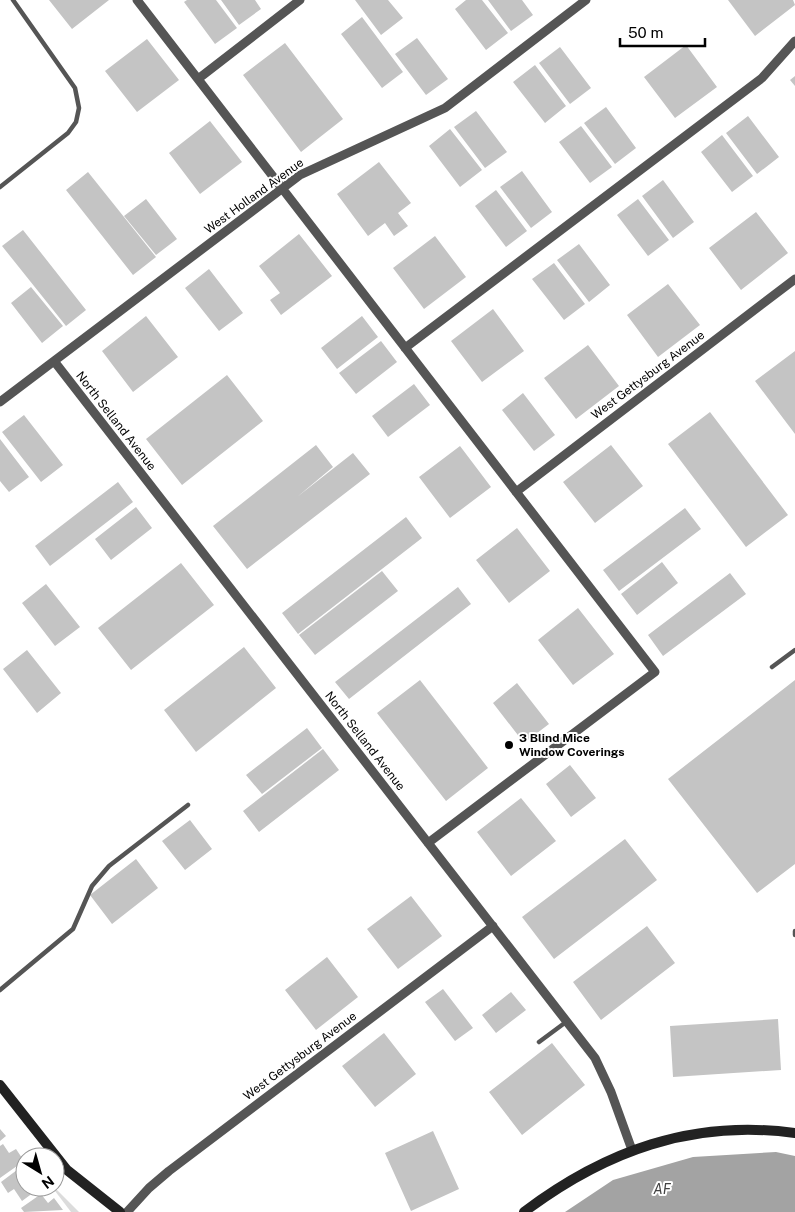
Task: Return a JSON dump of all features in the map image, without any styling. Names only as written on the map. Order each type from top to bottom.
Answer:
[{"type":"street","points":[[137,0],[655,672],[428,843]]},
{"type":"street","points":[[198,79],[300,0]]},
{"type":"street","name":"West Holland Avenue","points":[[0,402],[282,189],[318,165],[445,108],[586,0]]},
{"type":"street","points":[[405,348],[762,78],[795,41]]},
{"type":"street","name":"West Gettysburg Avenue","points":[[516,492],[795,279]]},
{"type":"street","name":"North Selland Avenue","points":[[54,361],[603,1072],[632,1150]]},
{"type":"street","name":"West Gettysburg Avenue","points":[[127,1212],[149,1188],[169,1171],[492,926]]},
{"type":"street","points":[[0,1085],[67,1170],[120,1212]]},
{"type":"street","points":[[524,1212],[578,1174],[632,1150],[664,1140],[726,1129],[795,1133]]},
{"type":"lane","points":[[0,187],[68,134],[76,122],[79,108],[75,88],[13,0]]},
{"type":"lane","points":[[772,667],[795,650]]},
{"type":"lane","points":[[0,990],[73,929],[92,886],[109,866],[188,805]]},
{"type":"lane","points":[[539,1042],[566,1022]]},
{"type":"shaded area","points":[[60,1197],[64,1197],[79,1212],[71,1212]]},
{"type":"water","name":"AF","points":[[776,1152],[795,1156],[795,1212],[565,1212],[613,1180],[693,1157]]},
{"type":"building","points":[[49,0],[109,0],[72,29]]},
{"type":"building","points":[[187,0],[216,0],[237,28],[215,44],[184,2]]},
{"type":"building","points":[[221,0],[255,0],[261,9],[239,25]]},
{"type":"building","points":[[355,0],[388,0],[403,18],[381,35]]},
{"type":"building","points":[[466,0],[482,0],[508,33],[486,50],[455,9]]},
{"type":"building","points":[[488,0],[522,0],[533,15],[511,31]]},
{"type":"building","points":[[728,0],[793,0],[795,5],[755,36]]},
{"type":"building","points":[[362,17],[403,72],[382,88],[341,34]]},
{"type":"building","points":[[417,38],[448,79],[426,95],[395,54]]},
{"type":"building","points":[[147,39],[179,80],[137,112],[105,71]]},
{"type":"building","points":[[285,43],[343,119],[301,152],[243,75]]},
{"type":"building","points":[[686,45],[717,87],[675,118],[644,77]]},
{"type":"building","points":[[560,47],[591,88],[570,104],[539,63]]},
{"type":"building","points":[[535,65],[566,106],[545,123],[513,82]]},
{"type":"building","points":[[795,76],[795,86],[790,80]]},
{"type":"building","points":[[606,107],[636,148],[615,164],[584,123]]},
{"type":"building","points":[[476,111],[507,152],[485,168],[454,127]]},
{"type":"building","points":[[748,116],[779,157],[757,174],[726,133]]},
{"type":"building","points":[[210,121],[242,162],[200,194],[169,153]]},
{"type":"building","points":[[581,126],[612,167],[590,183],[559,142]]},
{"type":"building","points":[[450,129],[482,170],[460,187],[429,146]]},
{"type":"building","points":[[722,135],[753,176],[732,192],[701,152]]},
{"type":"building","points":[[379,162],[411,203],[398,213],[408,226],[394,236],[385,223],[368,236],[337,194]]},
{"type":"building","points":[[522,171],[552,212],[531,228],[500,187]]},
{"type":"building","points":[[88,172],[156,257],[133,275],[66,190]]},
{"type":"building","points":[[663,180],[694,222],[673,238],[642,196]]},
{"type":"building","points":[[496,190],[527,231],[506,247],[475,206]]},
{"type":"building","points":[[146,199],[177,239],[156,255],[124,216]]},
{"type":"building","points":[[638,199],[669,240],[648,256],[617,215]]},
{"type":"building","points":[[756,212],[788,253],[741,290],[709,248]]},
{"type":"building","points":[[23,230],[86,310],[66,326],[2,246]]},
{"type":"building","points":[[299,234],[332,276],[281,315],[270,300],[280,293],[259,266]]},
{"type":"building","points":[[435,236],[466,277],[424,309],[393,268]]},
{"type":"building","points":[[579,244],[610,285],[589,302],[557,260]]},
{"type":"building","points":[[554,263],[585,304],[564,320],[532,279]]},
{"type":"building","points":[[209,269],[243,313],[219,331],[185,288]]},
{"type":"building","points":[[668,284],[700,325],[658,357],[627,315]]},
{"type":"building","points":[[31,287],[63,326],[42,343],[11,303]]},
{"type":"building","points":[[493,309],[524,351],[482,382],[451,341]]},
{"type":"building","points":[[146,316],[178,357],[133,392],[102,351]]},
{"type":"building","points":[[362,316],[378,337],[337,369],[321,348]]},
{"type":"building","points":[[381,341],[397,362],[356,394],[339,373]]},
{"type":"building","points":[[588,345],[619,386],[576,419],[544,378]]},
{"type":"building","points":[[795,351],[795,434],[755,381]]},
{"type":"building","points":[[227,375],[263,421],[182,485],[146,439]]},
{"type":"building","points":[[414,384],[430,405],[388,437],[372,416]]},
{"type":"building","points":[[523,393],[555,435],[534,451],[502,410]]},
{"type":"building","points":[[710,412],[788,515],[746,547],[668,444]]},
{"type":"building","points":[[24,415],[63,465],[41,482],[2,432]]},
{"type":"building","points":[[0,439],[29,477],[9,492],[0,481]]},
{"type":"building","points":[[316,445],[333,467],[297,497],[353,453],[370,474],[247,569],[213,526]]},
{"type":"building","points":[[611,445],[643,486],[595,523],[563,482]]},
{"type":"building","points":[[460,446],[491,487],[450,518],[419,477]]},
{"type":"building","points":[[118,482],[133,502],[50,566],[35,546]]},
{"type":"building","points":[[136,507],[152,528],[111,560],[95,539]]},
{"type":"building","points":[[685,508],[701,529],[619,591],[603,570]]},
{"type":"building","points":[[406,517],[422,538],[298,634],[282,613]]},
{"type":"building","points":[[517,528],[550,571],[509,603],[476,560]]},
{"type":"building","points":[[662,562],[678,583],[637,615],[621,594]]},
{"type":"building","points":[[181,563],[214,605],[131,670],[98,628]]},
{"type":"building","points":[[382,571],[398,591],[315,655],[299,635]]},
{"type":"building","points":[[730,573],[746,594],[663,656],[648,635]]},
{"type":"building","points":[[46,584],[80,627],[55,646],[22,603]]},
{"type":"building","points":[[458,587],[471,604],[349,699],[335,682]]},
{"type":"building","points":[[578,608],[614,654],[573,685],[538,640]]},
{"type":"building","points":[[244,647],[276,688],[196,752],[164,710]]},
{"type":"building","points":[[27,650],[61,693],[37,713],[3,669]]},
{"type":"building","points":[[420,680],[488,768],[446,801],[377,713]]},
{"type":"building","points":[[795,680],[795,864],[757,893],[668,779]]},
{"type":"building","points":[[517,683],[549,724],[524,743],[493,703]]},
{"type":"building","points":[[307,728],[322,748],[262,794],[246,775]]},
{"type":"building","points":[[323,749],[339,770],[259,832],[243,811]]},
{"type":"building","points":[[570,765],[596,798],[571,817],[546,784]]},
{"type":"building","points":[[521,798],[556,841],[511,876],[477,832]]},
{"type":"building","points":[[190,820],[212,849],[185,870],[162,841]]},
{"type":"building","points":[[625,839],[657,880],[554,959],[522,917]]},
{"type":"building","points":[[136,859],[158,888],[112,924],[90,895]]},
{"type":"building","points":[[411,896],[442,936],[398,969],[367,929]]},
{"type":"building","points":[[647,926],[675,963],[601,1020],[573,982]]},
{"type":"building","points":[[327,957],[358,997],[316,1030],[285,990]]},
{"type":"building","points":[[443,989],[473,1028],[455,1041],[425,1002]]},
{"type":"building","points":[[511,992],[526,1010],[496,1033],[482,1015]]},
{"type":"building","points":[[778,1019],[781,1070],[673,1077],[670,1026]]},
{"type":"building","points":[[384,1033],[416,1074],[375,1107],[342,1066]]},
{"type":"building","points":[[552,1043],[585,1085],[522,1135],[489,1092]]},
{"type":"building","points":[[0,1129],[6,1136],[0,1141]]},
{"type":"building","points":[[433,1131],[459,1189],[411,1211],[385,1153]]},
{"type":"building","points":[[3,1144],[9,1153],[15,1150],[15,1167],[0,1178],[0,1146]]},
{"type":"building","points":[[15,1172],[15,1190],[14,1189],[8,1193],[1,1182]]},
{"type":"building","points":[[19,1197],[27,1197],[22,1201]]},
{"type":"building","points":[[37,1197],[43,1197],[48,1203],[54,1198],[63,1210],[24,1212],[21,1208]]},
{"type":"place","name":"3 Blind Mice Window Coverings","points":[[509,745]]}]
